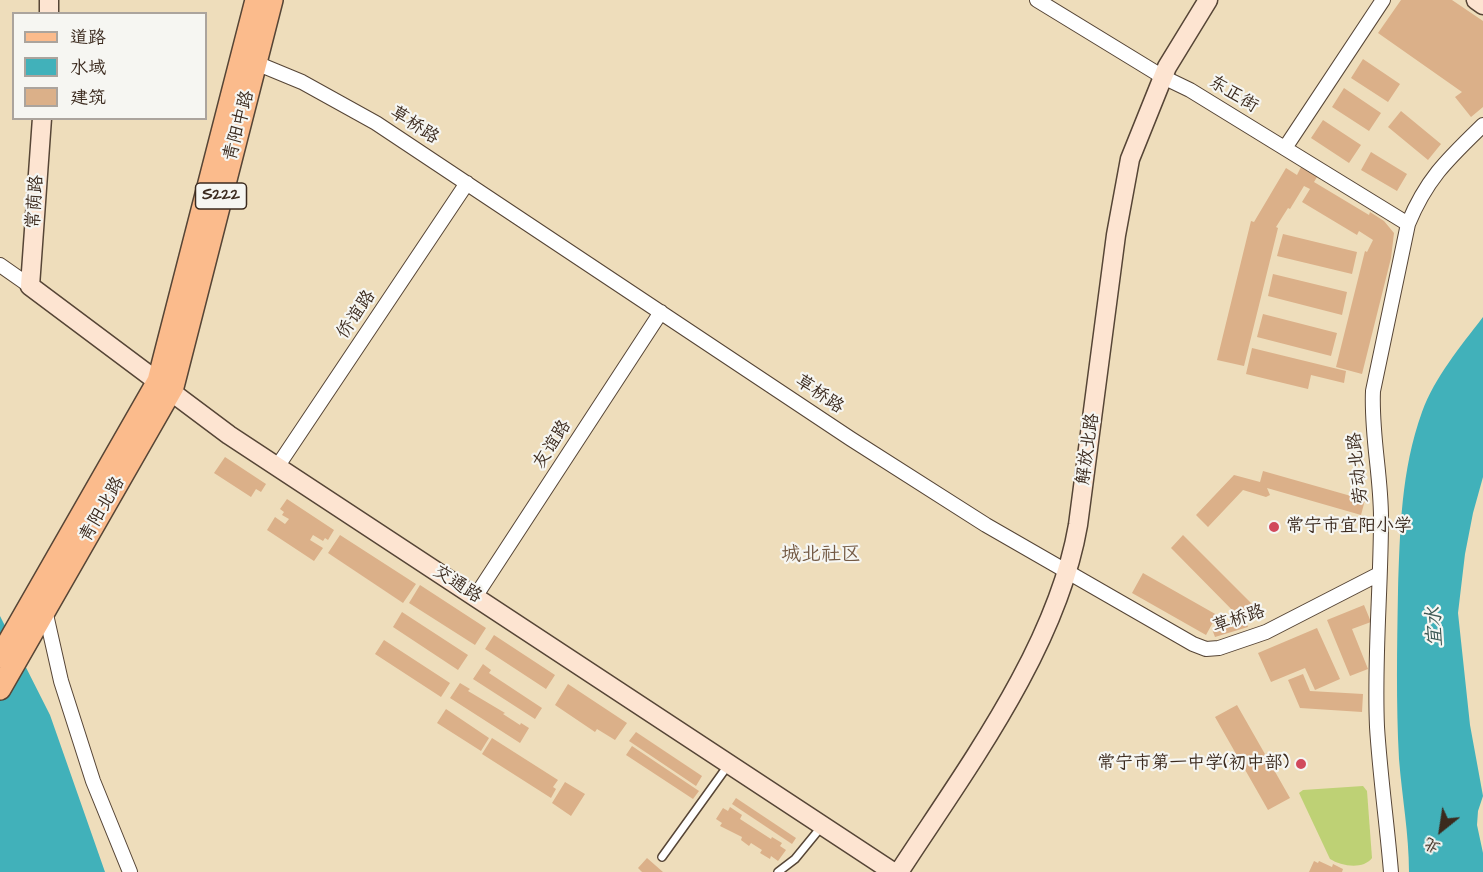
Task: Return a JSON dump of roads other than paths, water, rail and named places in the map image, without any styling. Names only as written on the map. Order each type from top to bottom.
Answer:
[{"type":"main road","name":"青阳中路","points":[[162,384],[256,0]]},
{"type":"main road","name":"青阳中路","points":[[162,384],[256,63],[272,0]]},
{"type":"main road","name":"青阳北路","points":[[0,689],[35,629],[37,610],[162,384]]},
{"type":"main road","name":"S222","points":[[0,657],[37,610]]},
{"type":"street","name":"东正街","points":[[1037,0],[1163,77],[1190,90],[1408,224]]},
{"type":"street","name":"解放北路","points":[[899,872],[1017,686],[1048,622],[1067,572],[1078,525],[1125,181],[1130,159],[1172,57],[1208,0]]},
{"type":"street","points":[[1285,148],[1383,0]]},
{"type":"street","points":[[1476,0],[1483,5]]},
{"type":"street","name":"草桥路","points":[[256,63],[302,82],[376,123],[957,507],[1193,644],[1206,649],[1219,648],[1266,632],[1379,574]]},
{"type":"street","name":"常荫路","points":[[30,286],[42,120]]},
{"type":"street","name":"劳动北路","points":[[1391,872],[1377,727],[1380,483],[1372,419],[1373,391],[1408,224],[1426,186],[1442,165],[1483,125]]},
{"type":"street","name":"侨谊路","points":[[277,467],[467,183]]},
{"type":"street","points":[[1,267],[30,286]]},
{"type":"street","name":"交通路","points":[[30,286],[229,435],[893,872]]},
{"type":"street","name":"友谊路","points":[[475,597],[661,312]]},
{"type":"street","points":[[37,610],[93,781],[130,872]]},
{"type":"lane","points":[[662,857],[729,764]]},
{"type":"lane","points":[[778,872],[795,859],[822,826]]},
{"type":"water","name":"宜水","points":[[1483,317],[1483,477],[1465,554],[1458,613],[1470,725],[1483,796],[1478,811],[1477,825],[1483,853],[1483,872],[1409,872],[1399,759],[1397,696],[1399,568],[1406,478],[1415,434],[1427,399],[1449,363]]},
{"type":"water","points":[[0,616],[50,715],[105,872],[0,872]]},
{"type":"place","name":"常宁市宜阳小学","points":[[1274,527]]},
{"type":"place","name":"常宁市第一中学(初中部)","points":[[1301,764]]},
{"type":"district","name":"城北社区","points":[[821,556]]}]
